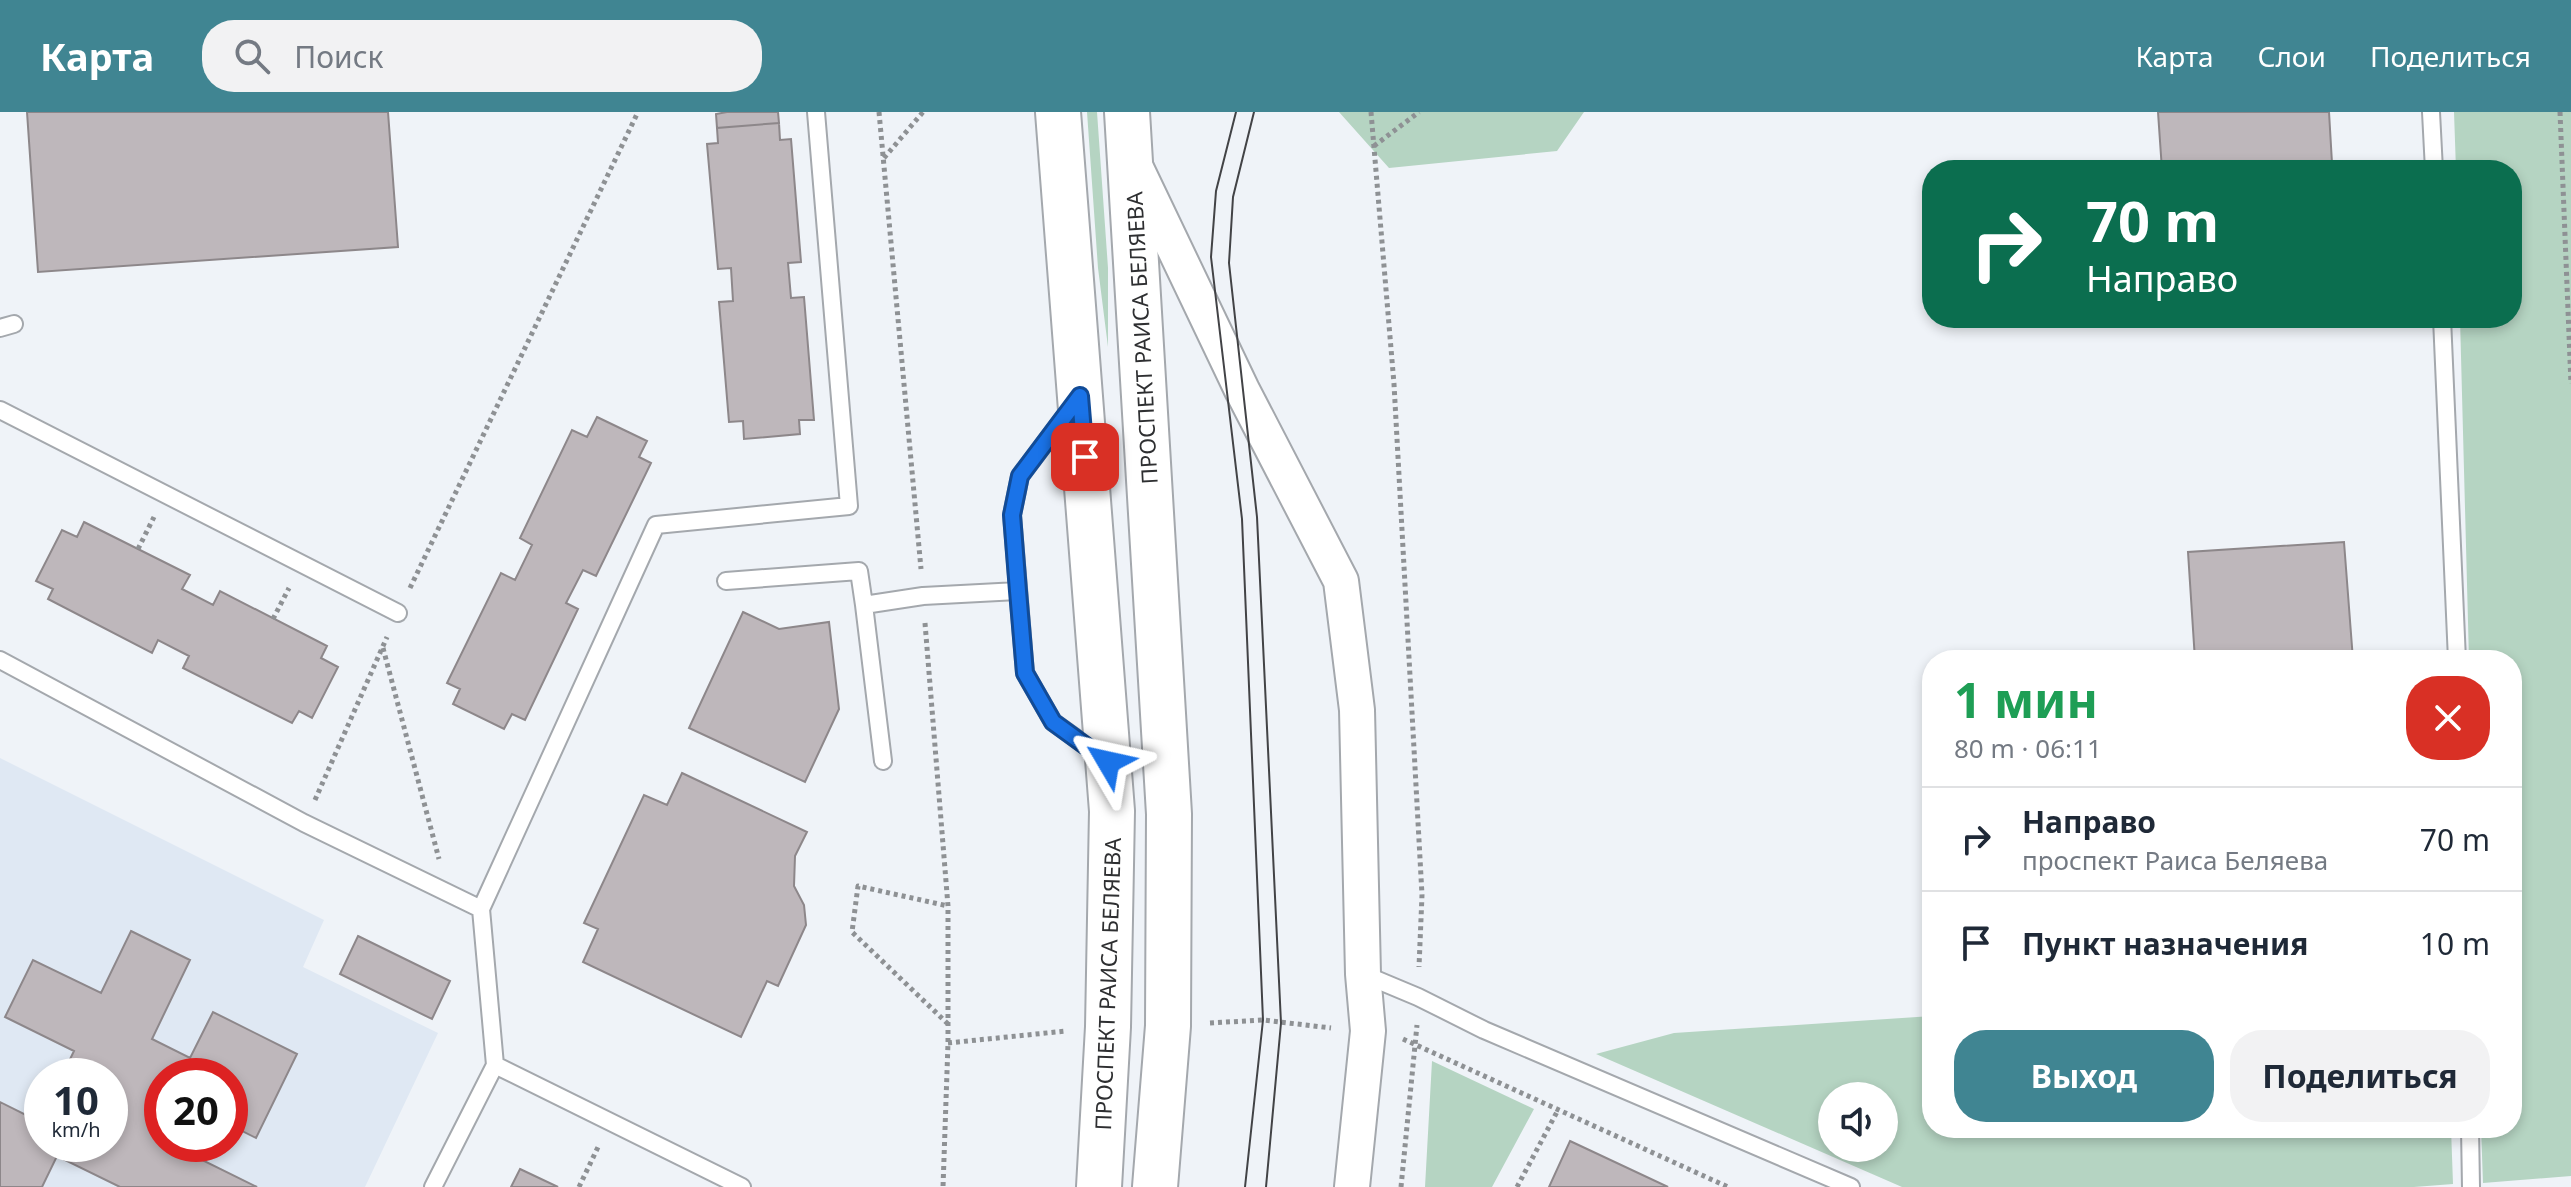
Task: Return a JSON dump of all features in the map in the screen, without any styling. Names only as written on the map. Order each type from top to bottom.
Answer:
[{"type":"street","name":"ПРОСПЕКТ РАИСА БЕЛЯЕВА","points":[[1058,112],[1112,811],[1108,1027],[1099,1187]]},
{"type":"street","name":"ПРОСПЕКТ РАИСА БЕЛЯЕВА","points":[[1127,112],[1169,814],[1168,1026],[1155,1187]]},
{"type":"street","points":[[1131,155],[1242,390],[1341,581],[1357,710],[1363,974],[1368,1031],[1352,1187]]},
{"type":"lane","points":[[433,1187],[495,1065],[481,909],[656,525],[849,506],[816,112]]},
{"type":"lane","points":[[2431,112],[2433,160]]},
{"type":"lane","points":[[2442,328],[2457,650]]},
{"type":"lane","points":[[1080,396],[1020,476],[1012,515],[1025,673],[1053,722],[1108,762]]},
{"type":"lane","points":[[0,410],[398,613]]},
{"type":"lane","points":[[726,581],[859,571],[883,761]]},
{"type":"lane","points":[[864,605],[923,596],[1018,591]]},
{"type":"lane","points":[[0,660],[304,823],[481,909]]},
{"type":"lane","points":[[1363,974],[1839,1185]]},
{"type":"lane","points":[[495,1065],[742,1187]]},
{"type":"lane","points":[[2470,1138],[2471,1187]]},
{"type":"path","points":[[304,823],[398,613],[638,112]]},
{"type":"path","points":[[879,112],[948,906],[948,1043],[943,1187]]},
{"type":"path","points":[[884,158],[923,112]]},
{"type":"path","points":[[1371,112],[1394,384],[1422,895],[1417,1045],[1401,1187]]},
{"type":"path","points":[[1374,146],[1419,112]]},
{"type":"path","points":[[2560,112],[2571,384]]},
{"type":"path","points":[[382,648],[448,894]]},
{"type":"path","points":[[948,906],[858,886],[852,932],[948,1024]]},
{"type":"path","points":[[1208,1023],[1263,1020],[1387,1031],[1728,1187]]},
{"type":"path","points":[[948,1043],[1071,1031]]},
{"type":"path","points":[[1517,1187],[1558,1110]]},
{"type":"path","points":[[579,1187],[611,1121]]},
{"type":"shaded area","points":[[0,758],[324,920],[303,967],[438,1033],[365,1187],[0,1187]]},
{"type":"green space","points":[[1087,112],[1097,112],[1108,268],[1108,347],[1098,268]]},
{"type":"green space","points":[[1339,112],[1584,112],[1557,151],[1389,168]]},
{"type":"green space","points":[[2454,112],[2571,112],[2571,1176],[2483,1183],[2481,1138],[2522,1138],[2522,650],[2469,650],[2460,328],[2522,328],[2522,160],[2456,160]]},
{"type":"green space","points":[[1922,1017],[1922,1138],[2451,1138],[2453,1184],[2414,1187],[1902,1187],[1844,1162],[1898,1162],[1898,1082],[1818,1082],[1818,1150],[1596,1054],[1674,1033]]},
{"type":"green space","points":[[1432,1061],[1534,1109],[1492,1187],[1425,1187]]},
{"type":"building","points":[[27,112],[388,112],[398,247],[38,272]]},
{"type":"building","points":[[778,112],[779,123],[717,128],[716,114]]},
{"type":"building","points":[[2158,112],[2329,112],[2332,160],[2161,160]]},
{"type":"building","points":[[779,123],[780,140],[791,139],[801,262],[788,263],[791,298],[804,297],[814,420],[799,420],[800,434],[744,439],[743,421],[729,422],[719,302],[733,301],[731,268],[718,269],[707,144],[718,143],[717,128]]},
{"type":"building","points":[[597,417],[647,441],[639,457],[651,463],[596,576],[583,570],[566,603],[578,609],[525,720],[512,714],[504,729],[453,704],[460,689],[447,683],[501,573],[515,580],[532,545],[520,538],[572,430],[587,437]]},
{"type":"building","points":[[84,522],[190,575],[182,589],[213,605],[220,591],[327,646],[321,658],[338,667],[312,718],[299,711],[292,723],[183,668],[189,656],[158,640],[152,653],[48,599],[53,589],[36,581],[62,530],[77,537]]},
{"type":"building","points":[[2344,542],[2352,650],[2194,650],[2188,552]]},
{"type":"building","points":[[743,612],[779,629],[829,622],[839,709],[805,782],[689,728]]},
{"type":"building","points":[[682,773],[807,832],[795,856],[794,886],[804,905],[806,925],[778,986],[767,981],[741,1037],[583,962],[598,929],[584,923],[644,795],[667,805]]},
{"type":"building","points":[[131,931],[190,960],[152,1039],[190,1058],[144,1058],[144,1162],[206,1162],[257,1187],[120,1187],[69,1162],[128,1162],[128,1058],[71,1058],[74,1051],[5,1017],[33,960],[101,993]]},
{"type":"building","points":[[358,936],[450,981],[432,1019],[340,974]]},
{"type":"building","points":[[213,1012],[297,1054],[256,1138],[248,1134],[248,1058],[190,1058]]},
{"type":"building","points":[[0,1102],[24,1114],[24,1162],[54,1162],[42,1187],[0,1187]]},
{"type":"building","points":[[1570,1141],[1668,1187],[1549,1187]]},
{"type":"building","points":[[520,1169],[558,1187],[511,1187]]},
{"type":"tram line","points":[[1236,112],[1216,191],[1211,257],[1242,519],[1263,1020],[1245,1187]]},
{"type":"tram line","points":[[1254,112],[1233,197],[1229,263],[1257,517],[1281,1023],[1266,1187]]},
{"type":"route","points":[[1085,457],[1080,396],[1020,476],[1012,515],[1025,673],[1053,722],[1108,762]]}]
